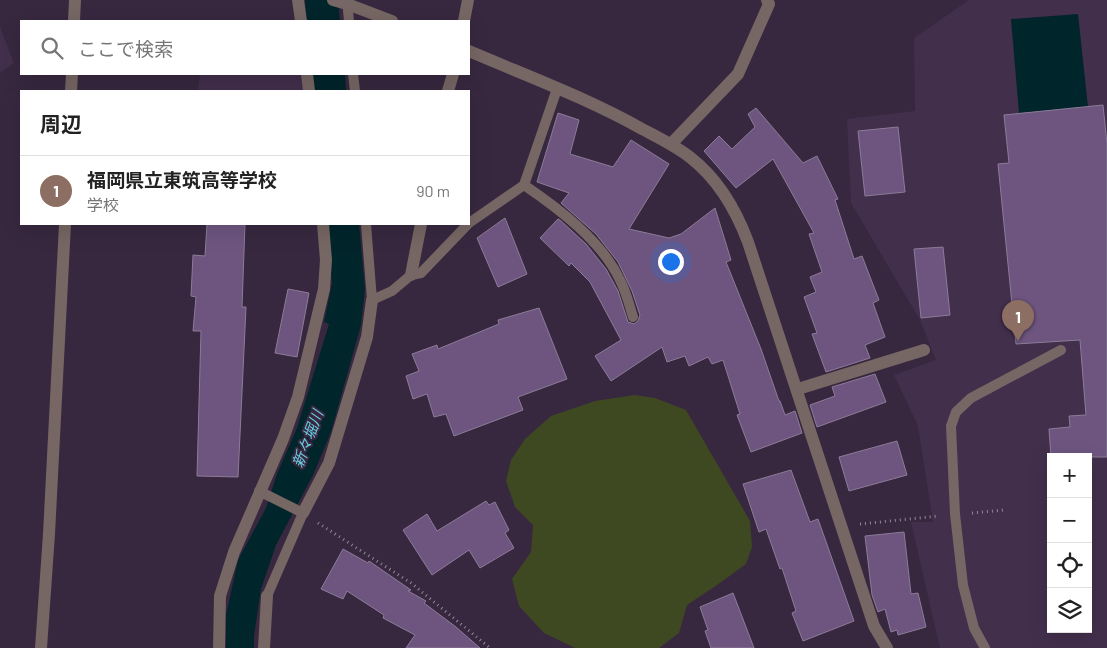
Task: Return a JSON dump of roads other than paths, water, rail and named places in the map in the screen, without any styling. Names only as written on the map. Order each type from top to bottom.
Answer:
[{"type":"street","points":[[74,20],[75,0]]},
{"type":"street","points":[[298,0],[301,20]]},
{"type":"street","points":[[464,20],[468,0]]},
{"type":"street","points":[[671,144],[738,74],[769,4],[767,0]]},
{"type":"street","points":[[342,2],[389,20]]},
{"type":"street","points":[[470,51],[615,114],[671,144],[692,158],[710,176],[727,198],[738,216],[748,242],[874,626],[888,648]]},
{"type":"street","points":[[71,90],[72,75]]},
{"type":"street","points":[[307,75],[309,90]]},
{"type":"street","points":[[448,90],[452,75]]},
{"type":"street","points":[[41,648],[66,225]]},
{"type":"street","points":[[220,648],[220,596],[234,552],[283,439],[298,397],[324,289],[326,260],[324,225]]},
{"type":"street","points":[[411,275],[421,225]]},
{"type":"street","points":[[303,513],[328,463],[367,337],[372,300]]},
{"type":"street","points":[[798,390],[924,350]]},
{"type":"street","points":[[264,648],[267,596]]},
{"type":"lane","points":[[342,2],[349,20]]},
{"type":"lane","points":[[353,75],[355,90]]},
{"type":"lane","points":[[470,222],[524,185],[557,89]]},
{"type":"lane","points":[[524,185],[558,210],[599,248],[620,279],[633,317]]},
{"type":"lane","points":[[366,225],[372,300],[392,291],[411,275],[421,273],[466,225]]},
{"type":"lane","points":[[985,648],[974,628],[963,585],[955,514],[951,426],[956,412],[971,398],[1061,350]]},
{"type":"lane","points":[[259,491],[303,513],[267,596]]},
{"type":"water","points":[[305,0],[338,0],[340,20],[306,20]]},
{"type":"water","points":[[1078,14],[1088,107],[1019,113],[1011,19]]},
{"type":"water","points":[[311,75],[345,75],[346,90],[313,90]]},
{"type":"water","name":"新々堀川","points":[[326,225],[359,225],[365,289],[361,325],[331,432],[313,475],[276,545],[261,589],[254,648],[226,648],[226,615],[238,560],[266,508],[277,474],[297,428],[329,324],[324,322],[332,283]]},
{"type":"place","name":"福岡県立東筑高等学校","points":[[1018,341]]}]
